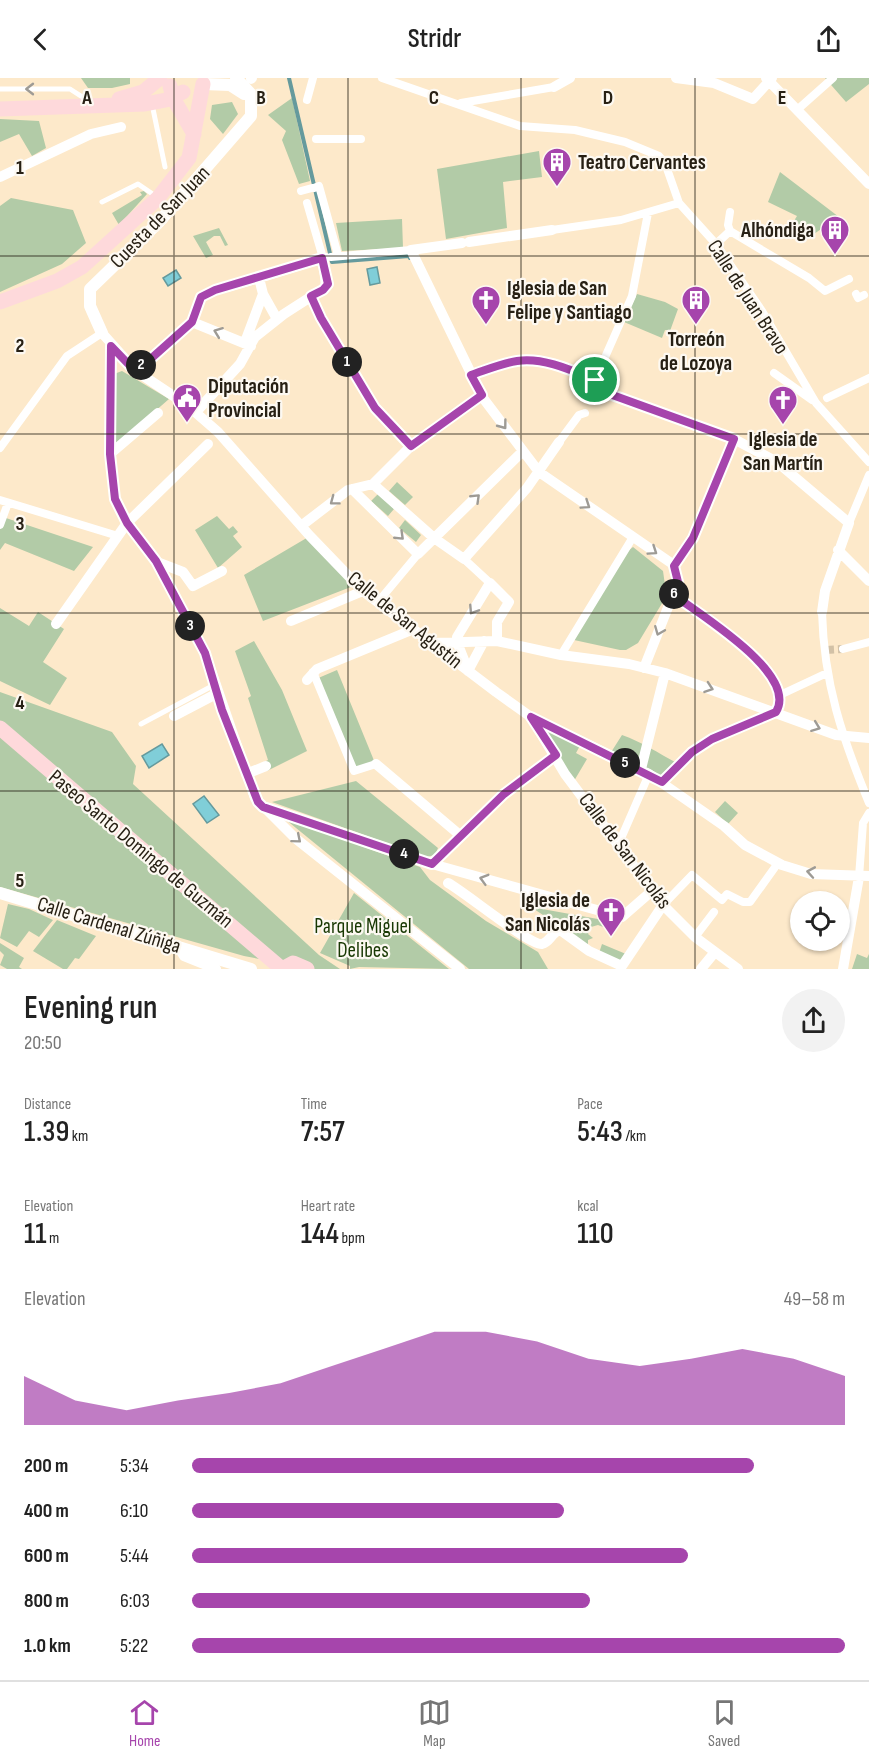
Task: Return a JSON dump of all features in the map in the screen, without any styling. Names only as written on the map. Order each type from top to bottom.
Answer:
[{"type":"main road","points":[[0,109],[103,107],[168,93],[194,90],[205,81]]},
{"type":"main road","points":[[0,302],[57,281],[82,267],[158,198],[188,162],[205,81]]},
{"type":"main road","points":[[0,100],[114,100],[135,96],[153,86],[168,93],[194,134]]},
{"type":"main road","name":"Paseo Santo Domingo de Guzmán","points":[[0,728],[282,969]]},
{"type":"main road","points":[[282,969],[293,963],[307,969]]},
{"type":"street","points":[[307,100],[313,78]]},
{"type":"street","name":"Calle de Juan Bravo","points":[[382,78],[520,126],[575,130],[625,142],[662,158],[679,203],[716,244],[821,401],[869,462]]},
{"type":"street","points":[[458,103],[554,87],[570,78]]},
{"type":"street","points":[[676,78],[714,83],[753,99],[769,79],[869,184]]},
{"type":"street","points":[[797,110],[833,78]]},
{"type":"street","name":"Cuesta de San Juan","points":[[102,333],[90,306],[90,289],[159,222],[229,145],[250,118],[252,106],[244,94],[243,81],[205,81]]},
{"type":"street","points":[[0,177],[91,134],[121,127]]},
{"type":"street","points":[[316,139],[361,140]]},
{"type":"street","points":[[248,344],[277,319],[323,290],[328,284],[330,257],[322,194],[319,186],[301,191]]},
{"type":"street","points":[[307,202],[330,257]]},
{"type":"street","points":[[136,372],[192,322],[201,297],[271,272],[330,257],[411,250],[621,220],[679,203]]},
{"type":"street","points":[[730,212],[728,225],[730,231],[809,278],[825,291],[849,279]]},
{"type":"street","points":[[648,213],[632,296],[593,388],[700,429],[734,439],[777,462],[849,523]]},
{"type":"street","points":[[716,244],[730,231]]},
{"type":"street","points":[[411,250],[455,346],[482,397],[539,472],[674,566],[678,582],[644,668]]},
{"type":"street","points":[[259,278],[263,294],[277,319]]},
{"type":"street","points":[[196,412],[240,364],[263,294]]},
{"type":"street","points":[[309,297],[375,408],[411,446]]},
{"type":"street","points":[[192,322],[248,344]]},
{"type":"street","points":[[0,448],[67,356],[102,333]]},
{"type":"street","name":"Calle de San Agustín","points":[[102,333],[136,372],[196,412],[240,455],[301,526],[363,591],[531,717],[645,772],[724,826],[745,845],[778,862],[811,874],[864,877]]},
{"type":"street","points":[[111,346],[110,454],[115,499],[127,523],[156,561],[205,653],[255,798],[295,838],[460,969]]},
{"type":"street","points":[[471,375],[515,361],[528,360],[569,369],[595,380]]},
{"type":"street","points":[[774,373],[821,401],[869,378]]},
{"type":"street","points":[[301,526],[352,489],[373,484],[411,446],[482,397]]},
{"type":"street","points":[[110,454],[158,413]]},
{"type":"street","points":[[464,559],[539,472],[579,415],[585,413]]},
{"type":"street","points":[[674,566],[693,538],[734,439]]},
{"type":"street","points":[[56,624],[127,523],[208,444]]},
{"type":"street","points":[[378,602],[418,554],[523,451]]},
{"type":"street","points":[[869,475],[838,550],[822,612],[827,673],[842,736],[869,803]]},
{"type":"street","points":[[373,484],[434,538],[464,559],[509,602],[497,622],[497,641]]},
{"type":"street","points":[[352,489],[418,554]]},
{"type":"street","points":[[0,525],[4,501],[118,536]]},
{"type":"street","points":[[561,655],[633,537]]},
{"type":"street","points":[[838,550],[869,581]]},
{"type":"street","points":[[156,561],[183,572],[189,588],[222,571]]},
{"type":"street","points":[[468,671],[456,642],[459,632],[490,583]]},
{"type":"street","points":[[291,621],[363,591]]},
{"type":"street","points":[[662,782],[679,765],[712,739],[776,712],[780,704],[780,695],[760,660],[674,595]]},
{"type":"street","points":[[414,629],[310,676],[354,771],[376,764],[461,836]]},
{"type":"street","points":[[468,671],[484,641]]},
{"type":"street","points":[[433,643],[497,641],[561,655],[644,668],[665,673],[842,736],[869,738]]},
{"type":"street","points":[[843,649],[869,642]]},
{"type":"street","points":[[619,843],[645,772],[647,746],[665,673]]},
{"type":"street","points":[[780,695],[827,673]]},
{"type":"street","points":[[174,716],[217,688]]},
{"type":"street","name":"Calle de San Nicolás","points":[[531,717],[556,755],[565,774],[619,843],[663,905],[695,937],[738,969]]},
{"type":"street","points":[[432,864],[504,794],[556,755]]},
{"type":"street","points":[[246,774],[266,766]]},
{"type":"street","points":[[263,807],[432,864],[622,916],[653,890]]},
{"type":"street","points":[[843,969],[864,877],[863,823],[869,813]]},
{"type":"street","points":[[447,884],[476,901],[518,934],[537,944],[543,943],[560,930],[589,951],[623,967],[663,905],[692,875],[722,900],[727,894],[742,902],[752,900],[778,862]]},
{"type":"street","name":"Calle Cardenal Zúñiga","points":[[0,892],[251,969]]},
{"type":"street","points":[[695,937],[714,912]]},
{"type":"street","points":[[177,945],[184,956],[216,969]]},
{"type":"street","points":[[701,969],[715,952]]},
{"type":"lane","points":[[0,89],[70,89],[87,100]]},
{"type":"lane","points":[[165,167],[168,93]]},
{"type":"lane","points":[[102,202],[139,184],[158,198]]},
{"type":"lane","points":[[141,724],[217,688]]},
{"type":"green space","points":[[81,78],[130,78],[130,84],[112,88],[88,88]]},
{"type":"green space","points":[[825,78],[869,78],[869,84],[846,102]]},
{"type":"green space","points":[[292,98],[310,181],[299,184],[282,140],[286,131],[268,115]]},
{"type":"green space","points":[[232,102],[238,114],[223,134],[210,119],[212,105]]},
{"type":"green space","points":[[0,119],[39,121],[46,148],[32,156],[19,134],[0,142]]},
{"type":"green space","points":[[539,151],[542,177],[503,182],[507,228],[446,239],[437,169]]},
{"type":"green space","points":[[780,172],[839,217],[805,240],[789,229],[797,216],[768,202]]},
{"type":"green space","points":[[144,191],[147,194],[119,225],[112,213],[142,195],[140,192]]},
{"type":"green space","points":[[11,198],[73,210],[86,243],[62,264],[0,292],[0,206]]},
{"type":"green space","points":[[402,219],[403,248],[342,251],[336,223]]},
{"type":"green space","points":[[219,228],[228,245],[225,246],[220,236],[214,236],[206,242],[213,255],[206,258],[193,236]]},
{"type":"green space","points":[[637,294],[665,302],[678,309],[670,331],[665,330],[662,338],[624,322]]},
{"type":"green space","points":[[122,371],[169,399],[114,447],[114,374]]},
{"type":"green space","points":[[397,482],[413,497],[405,505],[389,491]]},
{"type":"green space","points":[[378,494],[394,509],[388,516],[371,501]]},
{"type":"green space","points":[[0,516],[93,547],[74,571],[5,543],[0,550]]},
{"type":"green space","points":[[217,516],[229,529],[233,526],[238,532],[233,536],[242,547],[218,568],[195,530]]},
{"type":"green space","points":[[405,520],[421,535],[416,542],[399,528]]},
{"type":"green space","points":[[310,536],[356,585],[263,621],[244,575]]},
{"type":"green space","points":[[633,547],[663,571],[666,592],[664,600],[638,643],[626,650],[620,650],[574,640],[628,551]]},
{"type":"green space","points":[[0,608],[29,626],[38,612],[64,629],[43,662],[67,678],[50,705],[0,681]]},
{"type":"green space","points":[[254,641],[282,690],[307,751],[267,771],[264,762],[268,760],[248,698],[251,696],[235,651]]},
{"type":"green space","points":[[337,670],[375,763],[354,771],[316,679]]},
{"type":"green space","points":[[0,692],[112,732],[136,766],[133,784],[319,955],[340,969],[293,969],[281,963],[244,956],[0,887]]},
{"type":"green space","points":[[544,726],[582,742],[576,753],[587,759],[574,781],[558,757]]},
{"type":"green space","points":[[622,735],[677,763],[665,781],[645,778],[608,757]]},
{"type":"green space","points":[[356,781],[438,848],[435,855],[426,857],[272,802]]},
{"type":"green space","points":[[725,801],[738,813],[728,824],[715,812]]},
{"type":"green space","points":[[285,819],[420,867],[430,880],[486,921],[538,952],[548,969],[469,969]]},
{"type":"green space","name":"Parque Miguel Delibes","points":[[354,893],[449,969],[359,967],[350,969],[350,966],[320,953]]},
{"type":"green space","points":[[8,904],[29,909],[53,920],[39,937],[29,931],[17,947],[0,938]]},
{"type":"green space","points":[[531,907],[609,921],[606,928],[598,925],[591,927],[588,934],[593,938],[588,940],[588,945]]},
{"type":"green space","points":[[57,920],[96,936],[79,959],[75,958],[67,969],[63,969],[33,951]]},
{"type":"green space","points":[[0,943],[24,958],[19,967],[22,969],[7,969],[0,965],[4,955],[0,951]]},
{"type":"green space","points":[[602,944],[626,954],[622,961],[599,953]]},
{"type":"green space","points":[[857,954],[867,958],[869,954],[869,969],[852,969]]},
{"type":"water","points":[[377,267],[380,283],[370,285],[367,269]]},
{"type":"water","points":[[176,270],[181,278],[168,286],[163,278]]},
{"type":"water","points":[[162,744],[169,755],[149,768],[142,756]]},
{"type":"water","points":[[204,796],[219,815],[207,823],[193,804]]},
{"type":"waterway","points":[[289,78],[332,262],[409,256],[410,258]]},
{"type":"tunnel","points":[[826,650],[843,649]]},
{"type":"place","name":"Teatro Cervantes","points":[[557,188]]},
{"type":"place","name":"Alhóndiga","points":[[835,256]]},
{"type":"place","name":"Iglesia de San Felipe y Santiago","points":[[486,326]]},
{"type":"place","name":"Torreón de Lozoya","points":[[696,326]]},
{"type":"place","name":"Diputación Provincial","points":[[187,424]]},
{"type":"place","name":"Iglesia de San Martín","points":[[783,426]]},
{"type":"place","name":"Iglesia de San Nicolás","points":[[611,938]]},
{"type":"route","points":[[322,258],[328,284],[323,290],[311,296],[321,318],[379,414],[411,446],[482,395],[471,375],[515,361],[528,360],[569,369],[595,380],[593,388],[700,429],[734,439],[693,538],[674,566],[678,582],[674,595],[763,663],[780,695],[780,704],[776,712],[712,739],[692,752],[662,782],[610,757],[580,739],[531,717],[556,755],[504,794],[432,864],[263,807],[255,798],[222,710],[205,653],[156,561],[127,523],[115,499],[110,454],[111,346],[136,372],[144,362],[192,322],[198,300],[201,297],[215,290],[322,258]]}]
